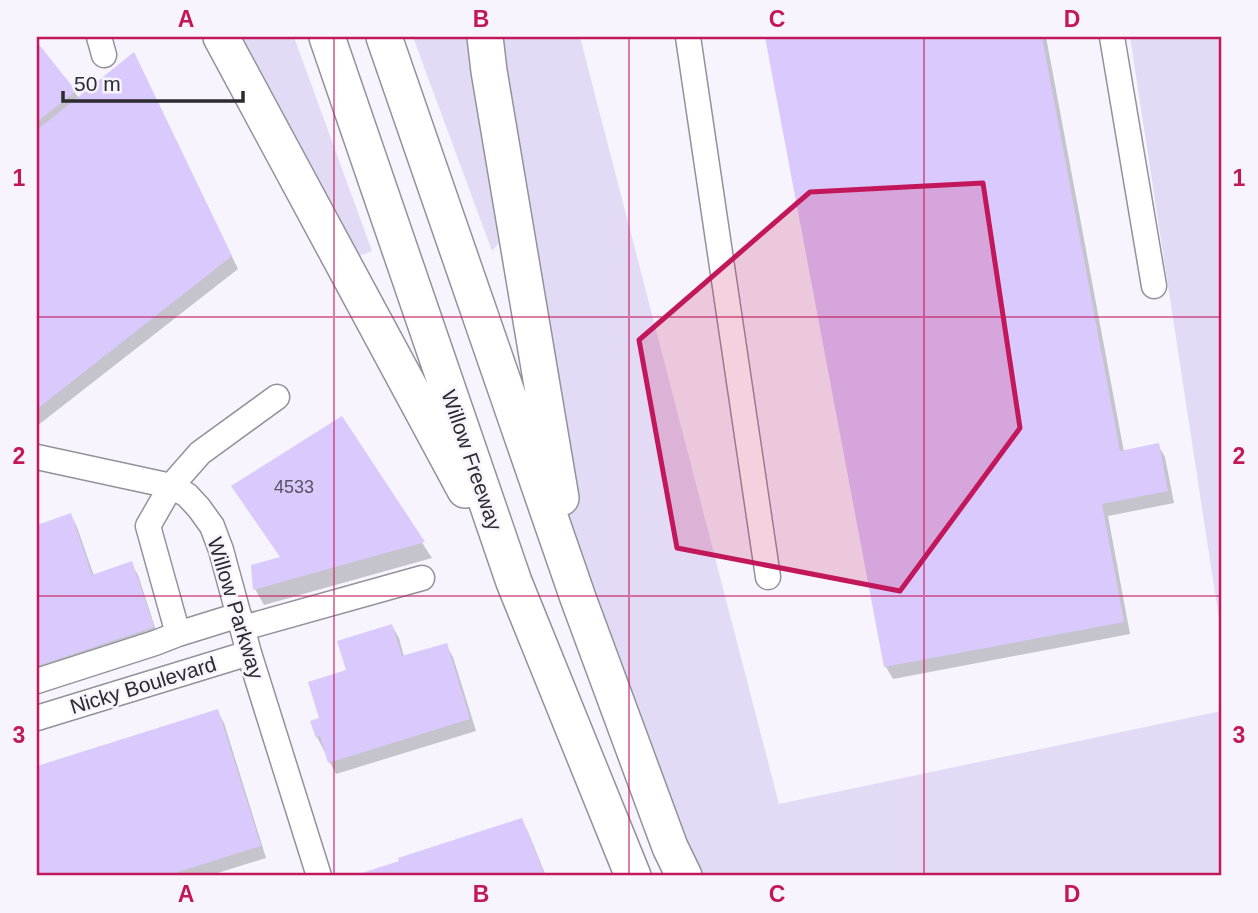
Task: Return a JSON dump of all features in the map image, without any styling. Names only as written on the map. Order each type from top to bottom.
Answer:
[{"type":"highway","points":[[220,37],[514,582]]},
{"type":"highway","name":"Willow Freeway","points":[[327,37],[514,582],[634,876]]},
{"type":"highway","points":[[384,37],[578,598],[670,847],[684,876]]},
{"type":"highway","points":[[485,37],[578,598]]},
{"type":"street","points":[[688,37],[768,577]]},
{"type":"street","points":[[1112,37],[1154,286]]},
{"type":"street","points":[[178,634],[148,526],[171,486],[200,453],[277,397]]},
{"type":"street","name":"Willow Parkway","points":[[37,457],[171,486],[187,495],[212,526],[319,876]]},
{"type":"street","points":[[37,681],[178,634],[422,578]]},
{"type":"street","name":"Nicky Boulevard","points":[[37,718],[249,653]]},
{"type":"highlighted area","points":[[983,183],[1020,428],[900,591],[677,548],[639,340],[810,192]]},
{"type":"shaded area","points":[[240,37],[294,37],[372,251],[359,256]]},
{"type":"shaded area","points":[[413,37],[468,37],[499,243],[492,251]]},
{"type":"shaded area","points":[[485,37],[580,37],[779,804],[1221,711],[1221,876],[684,876],[578,598]]},
{"type":"shaded area","points":[[1130,37],[1221,37],[1221,632]]},
{"type":"building","points":[[765,37],[1042,37],[1120,451],[1159,443],[1168,491],[1102,504],[1124,622],[884,667]]},
{"type":"building","points":[[37,42],[76,91],[37,122]]},
{"type":"building","points":[[134,52],[232,256],[37,409],[37,130]]},
{"type":"building","points":[[342,416],[425,542],[253,590],[251,565],[280,557],[231,486]]},
{"type":"building","points":[[71,513],[92,575],[132,561],[154,627],[37,666],[37,525]]},
{"type":"building","points":[[392,624],[402,656],[447,643],[470,719],[328,763],[320,736],[316,738],[310,721],[319,718],[308,682],[346,670],[337,641]]},
{"type":"building","points":[[218,709],[261,846],[178,872],[179,876],[37,876],[37,766]]},
{"type":"building","points":[[522,818],[545,876],[363,876],[362,873],[399,861],[398,858]]}]
